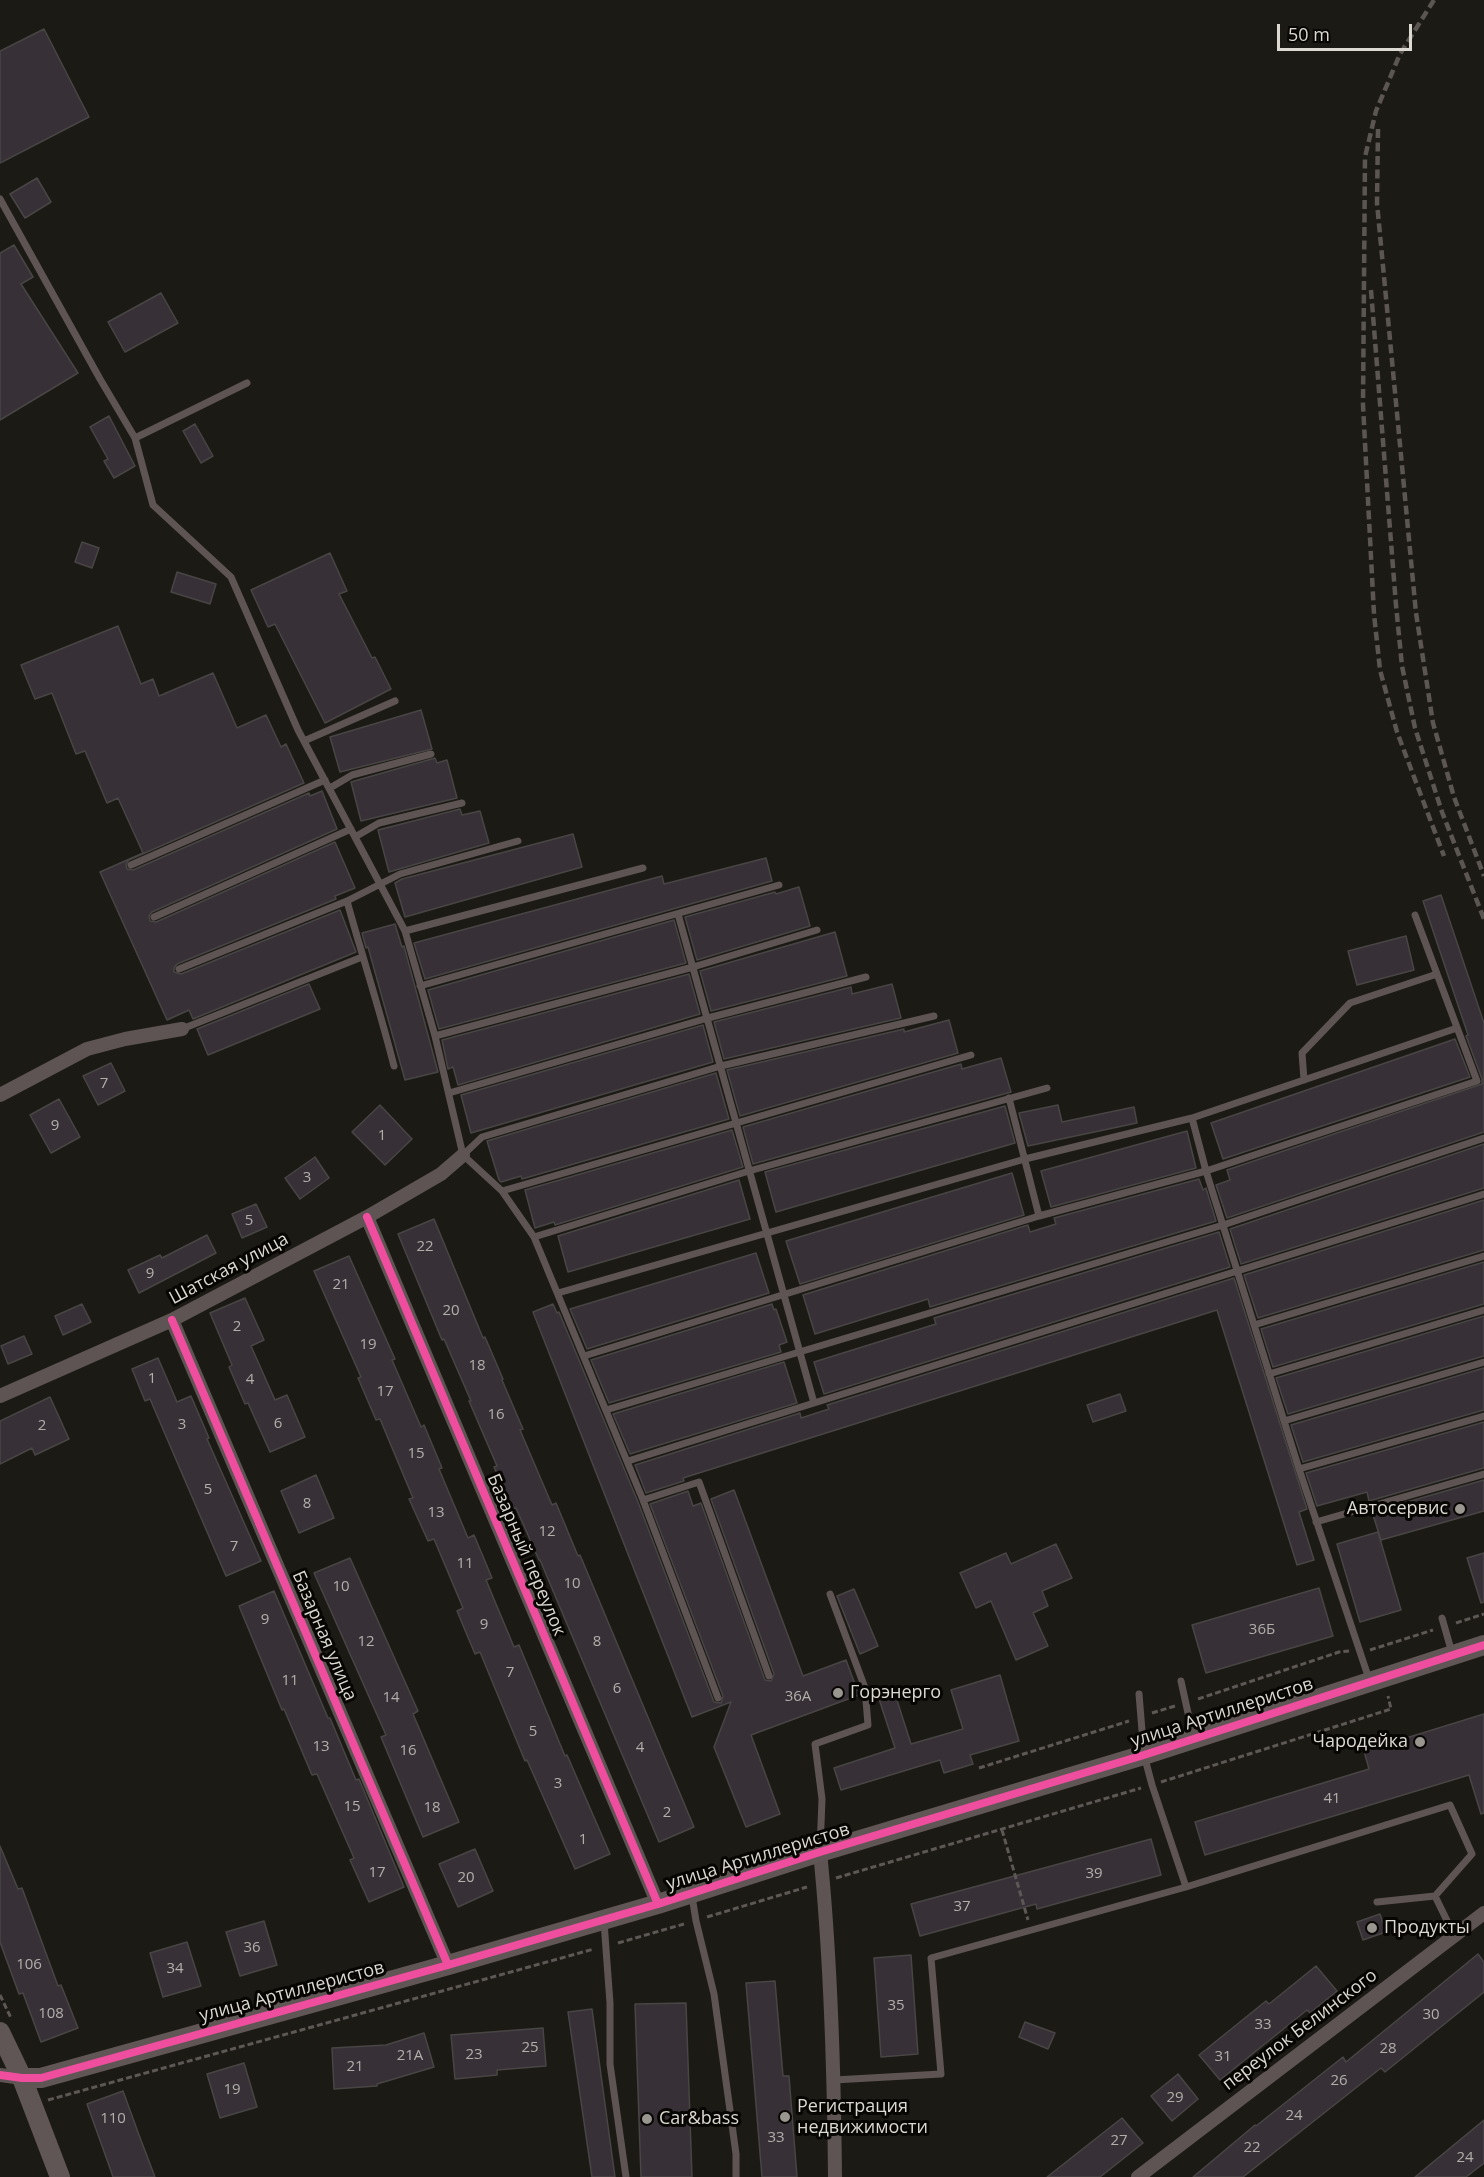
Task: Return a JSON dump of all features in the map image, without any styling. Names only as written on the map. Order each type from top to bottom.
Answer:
[{"type":"street","points":[[0,1095],[87,1048],[182,1029]]},
{"type":"street","name":"Шатская улица","points":[[0,1396],[172,1320],[367,1217],[441,1174],[463,1155]]},
{"type":"street","name":"Базарный переулок","points":[[367,1217],[658,1904]]},
{"type":"street","name":"Базарная улица","points":[[172,1320],[448,1965]]},
{"type":"street","name":"улица Артиллеристов","points":[[0,2075],[41,2078],[448,1965],[658,1904],[820,1852],[1144,1755],[1484,1645]]},
{"type":"street","points":[[820,1852],[830,1967],[835,2177]]},
{"type":"street","name":"переулок Белинского","points":[[1145,2175],[1484,1913]]},
{"type":"street","points":[[0,2032],[22,2078],[60,2177]]},
{"type":"lane","points":[[0,199],[135,438],[153,505],[231,577],[304,741],[405,932],[435,1036],[463,1155],[502,1191],[534,1237],[628,1461],[718,1698]]},
{"type":"lane","points":[[135,438],[246,383]]},
{"type":"lane","points":[[304,741],[395,701]]},
{"type":"lane","points":[[330,788],[352,776],[431,754]]},
{"type":"lane","points":[[131,865],[325,780]]},
{"type":"lane","points":[[355,837],[379,823],[462,803]]},
{"type":"lane","points":[[154,916],[351,829]]},
{"type":"lane","points":[[179,969],[347,901],[400,874],[518,841]]},
{"type":"lane","points":[[405,932],[643,868]]},
{"type":"lane","points":[[420,986],[779,885]]},
{"type":"lane","points":[[347,901],[362,957],[375,991],[394,1066]]},
{"type":"lane","points":[[678,914],[814,1403]]},
{"type":"lane","points":[[584,1356],[1039,1216],[1206,1171],[1477,1081],[1415,915]]},
{"type":"lane","points":[[435,1036],[693,967],[817,930]]},
{"type":"lane","points":[[182,1029],[362,957]]},
{"type":"lane","points":[[1304,1080],[1302,1053],[1350,1003],[1437,974]]},
{"type":"lane","points":[[449,1093],[708,1018],[866,977]]},
{"type":"lane","points":[[463,1155],[482,1137],[721,1066],[934,1016]]},
{"type":"lane","points":[[558,1293],[1025,1159],[1192,1118],[1457,1028]]},
{"type":"lane","points":[[502,1191],[970,1055]]},
{"type":"lane","points":[[534,1237],[749,1171],[1047,1088]]},
{"type":"lane","points":[[1009,1098],[1039,1216]]},
{"type":"lane","points":[[1192,1118],[1206,1171],[1299,1469],[1370,1681]]},
{"type":"lane","points":[[606,1410],[1223,1225],[1484,1138]]},
{"type":"lane","points":[[628,1461],[1484,1194]]},
{"type":"lane","points":[[1254,1325],[1484,1256]]},
{"type":"lane","points":[[1269,1374],[1484,1310]]},
{"type":"lane","points":[[1284,1421],[1484,1362]]},
{"type":"lane","points":[[1299,1469],[1484,1416]]},
{"type":"lane","points":[[1316,1522],[1484,1474]]},
{"type":"lane","points":[[643,1500],[699,1482],[769,1676]]},
{"type":"lane","points":[[820,1852],[822,1799],[815,1744],[868,1725],[865,1688],[830,1594]]},
{"type":"lane","points":[[1442,1618],[1453,1655]]},
{"type":"lane","points":[[1181,1681],[1194,1739]]},
{"type":"lane","points":[[1139,1694],[1144,1755],[1186,1887]]},
{"type":"lane","points":[[834,2080],[941,2074],[931,1958],[1186,1887],[1450,1805],[1472,1854],[1435,1896],[1377,1902]]},
{"type":"lane","points":[[692,1893],[696,1921],[714,1994],[736,2154],[736,2177]]},
{"type":"lane","points":[[1435,1896],[1454,1935]]},
{"type":"lane","points":[[604,1919],[610,2003],[610,2064],[626,2177]]},
{"type":"path","points":[[979,1768],[1338,1652],[1373,1649],[1484,1614]]},
{"type":"path","points":[[32,2104],[696,1921],[1152,1785],[1391,1709],[1387,1693]]},
{"type":"path","points":[[1002,1830],[1031,1930]]},
{"type":"building","points":[[44,29],[89,117],[0,163],[0,51]]},
{"type":"building","points":[[37,178],[51,202],[25,218],[10,194]]},
{"type":"building","points":[[14,245],[33,277],[21,284],[78,373],[0,420],[0,253]]},
{"type":"building","points":[[161,293],[178,323],[125,352],[108,322]]},
{"type":"building","points":[[109,416],[135,466],[114,478],[104,461],[108,459],[90,427]]},
{"type":"building","points":[[195,424],[213,456],[201,463],[183,431]]},
{"type":"building","points":[[82,542],[99,548],[92,568],[75,562]]},
{"type":"building","points":[[330,553],[347,591],[339,594],[391,689],[325,723],[275,624],[268,627],[251,590]]},
{"type":"building","points":[[177,572],[216,584],[210,604],[171,592]]},
{"type":"building","points":[[118,626],[141,684],[153,679],[159,696],[213,673],[237,728],[266,715],[281,747],[286,744],[304,783],[129,860],[126,864],[127,869],[133,870],[309,793],[310,796],[322,791],[337,829],[152,912],[149,916],[150,921],[156,922],[335,842],[355,888],[335,896],[336,899],[177,964],[174,972],[181,974],[340,910],[356,952],[193,1019],[189,1010],[167,1020],[100,872],[143,853],[118,798],[107,803],[85,751],[76,754],[52,693],[35,699],[21,665]]},
{"type":"building","points":[[421,710],[432,749],[340,772],[330,737]]},
{"type":"building","points":[[435,758],[437,763],[447,760],[457,798],[361,821],[351,782]]},
{"type":"building","points":[[460,809],[462,815],[480,811],[489,843],[389,872],[378,830]]},
{"type":"building","points":[[573,834],[582,867],[405,917],[395,883],[402,879]]},
{"type":"building","points":[[766,858],[772,881],[425,979],[414,943],[662,876],[664,884]]},
{"type":"building","points":[[799,887],[810,926],[697,960],[685,917]]},
{"type":"building","points":[[1441,895],[1484,1023],[1484,1132],[1227,1218],[1216,1185],[1230,1180],[1227,1170],[1482,1084],[1423,901]]},
{"type":"building","points":[[674,920],[686,963],[439,1029],[428,990]]},
{"type":"building","points":[[395,924],[402,947],[404,946],[438,1072],[405,1080],[368,947],[366,948],[362,933]]},
{"type":"building","points":[[835,932],[847,976],[711,1011],[700,971]]},
{"type":"building","points":[[1406,936],[1414,970],[1357,985],[1348,951]]},
{"type":"building","points":[[689,974],[700,1014],[458,1085],[453,1067],[448,1069],[442,1040]]},
{"type":"building","points":[[309,984],[320,1009],[208,1055],[197,1029]]},
{"type":"building","points":[[892,984],[901,1018],[724,1059],[714,1022],[851,987],[852,994]]},
{"type":"building","points":[[949,1020],[958,1053],[740,1116],[727,1070],[904,1029],[904,1032]]},
{"type":"building","points":[[703,1025],[713,1062],[471,1133],[461,1095]]},
{"type":"building","points":[[1455,1039],[1470,1077],[1223,1159],[1211,1123]]},
{"type":"building","points":[[1001,1058],[1011,1092],[753,1164],[743,1127],[961,1064],[962,1069]]},
{"type":"building","points":[[111,1063],[125,1091],[98,1105],[83,1076]]},
{"type":"building","points":[[716,1073],[729,1119],[522,1179],[521,1176],[501,1182],[499,1180],[487,1141]]},
{"type":"building","points":[[59,1099],[80,1137],[51,1153],[30,1115]]},
{"type":"building","points":[[380,1105],[412,1139],[385,1165],[352,1132]]},
{"type":"building","points":[[1058,1105],[1062,1122],[1134,1107],[1137,1123],[1028,1146],[1019,1113]]},
{"type":"building","points":[[1005,1106],[1015,1143],[776,1212],[765,1172]]},
{"type":"building","points":[[732,1130],[743,1167],[555,1225],[554,1222],[535,1228],[525,1190]]},
{"type":"building","points":[[1187,1131],[1196,1168],[1051,1207],[1041,1171]]},
{"type":"building","points":[[1484,1144],[1484,1188],[1241,1264],[1230,1229]]},
{"type":"building","points":[[315,1157],[329,1178],[300,1199],[285,1178]]},
{"type":"building","points":[[1012,1173],[1024,1215],[800,1284],[786,1241]]},
{"type":"building","points":[[1199,1179],[1203,1190],[1206,1188],[1216,1221],[930,1307],[928,1299],[815,1334],[803,1295],[1028,1225],[1030,1232],[1056,1224],[1054,1218]]},
{"type":"building","points":[[739,1180],[750,1219],[568,1272],[558,1236]]},
{"type":"building","points":[[1484,1200],[1484,1250],[1258,1318],[1244,1275]]},
{"type":"building","points":[[256,1204],[267,1227],[242,1238],[232,1214]]},
{"type":"building","points":[[434,1219],[483,1338],[485,1337],[503,1379],[523,1429],[520,1430],[552,1505],[556,1503],[578,1556],[580,1555],[694,1827],[659,1842],[540,1560],[516,1508],[512,1509],[494,1467],[497,1466],[469,1401],[471,1401],[444,1339],[442,1340],[398,1234]]},
{"type":"building","points":[[1219,1232],[1230,1267],[824,1394],[814,1362],[936,1324],[934,1318]]},
{"type":"building","points":[[207,1235],[216,1253],[139,1293],[128,1270],[160,1255],[162,1258]]},
{"type":"building","points":[[756,1253],[769,1293],[587,1349],[570,1309]]},
{"type":"building","points":[[349,1256],[395,1359],[392,1360],[421,1427],[424,1425],[442,1468],[439,1469],[468,1538],[474,1535],[492,1578],[486,1580],[514,1647],[519,1645],[565,1756],[567,1755],[610,1854],[575,1869],[527,1760],[525,1761],[480,1652],[475,1654],[457,1611],[463,1608],[434,1539],[428,1541],[409,1499],[413,1498],[380,1419],[376,1420],[358,1378],[361,1377],[314,1271]]},
{"type":"building","points":[[1484,1262],[1484,1304],[1273,1367],[1261,1329]]},
{"type":"building","points":[[1234,1278],[1307,1509],[1299,1512],[1314,1560],[1297,1565],[1217,1310],[683,1478],[684,1481],[646,1493],[635,1465],[800,1413],[801,1418],[829,1409],[827,1405]]},
{"type":"building","points":[[245,1298],[264,1340],[251,1346],[275,1400],[287,1395],[305,1437],[270,1452],[229,1367],[232,1365],[210,1313]]},
{"type":"building","points":[[82,1304],[91,1322],[63,1335],[55,1316]]},
{"type":"building","points":[[553,1304],[557,1313],[559,1312],[638,1502],[714,1702],[721,1703],[723,1696],[650,1504],[688,1491],[693,1506],[701,1503],[765,1680],[771,1681],[774,1674],[711,1499],[734,1490],[803,1676],[846,1660],[859,1695],[751,1735],[780,1814],[746,1827],[714,1747],[731,1702],[692,1717],[533,1312]]},
{"type":"building","points":[[772,1304],[774,1310],[776,1309],[787,1342],[779,1345],[781,1352],[609,1403],[591,1360]]},
{"type":"building","points":[[1484,1316],[1484,1356],[1288,1414],[1276,1378]]},
{"type":"building","points":[[24,1336],[32,1354],[8,1364],[1,1346]]},
{"type":"building","points":[[158,1358],[177,1402],[191,1396],[209,1438],[207,1439],[261,1561],[226,1576],[150,1399],[145,1401],[132,1369]]},
{"type":"building","points":[[784,1362],[797,1403],[630,1454],[613,1414]]},
{"type":"building","points":[[1484,1368],[1484,1410],[1303,1462],[1291,1425]]},
{"type":"building","points":[[1120,1394],[1126,1411],[1093,1422],[1087,1405]]},
{"type":"building","points":[[50,1397],[69,1439],[35,1455],[32,1448],[0,1464],[0,1421]]},
{"type":"building","points":[[1484,1422],[1484,1468],[1369,1501],[1367,1492],[1317,1506],[1306,1473]]},
{"type":"building","points":[[316,1475],[334,1518],[299,1533],[281,1491]]},
{"type":"building","points":[[1484,1480],[1484,1511],[1381,1540],[1372,1512]]},
{"type":"building","points":[[1378,1532],[1401,1610],[1360,1622],[1337,1544]]},
{"type":"building","points":[[1056,1544],[1072,1578],[1042,1591],[1048,1606],[1033,1613],[1048,1646],[1016,1660],[991,1601],[976,1608],[960,1573],[1006,1553],[1011,1564]]},
{"type":"building","points":[[1484,1553],[1484,1602],[1481,1603],[1467,1558]]},
{"type":"building","points":[[350,1558],[418,1711],[413,1714],[459,1822],[423,1837],[381,1737],[386,1735],[314,1573]]},
{"type":"building","points":[[1319,1588],[1333,1636],[1206,1673],[1192,1625]]},
{"type":"building","points":[[854,1589],[878,1646],[860,1654],[837,1596]]},
{"type":"building","points":[[274,1591],[356,1780],[359,1779],[404,1887],[369,1902],[350,1860],[354,1858],[317,1774],[312,1775],[284,1709],[282,1710],[239,1606]]},
{"type":"building","points":[[1000,1675],[1019,1741],[970,1755],[973,1764],[944,1773],[940,1760],[841,1790],[834,1768],[895,1748],[879,1699],[895,1694],[911,1744],[963,1729],[951,1690]]},
{"type":"building","points":[[1484,1714],[1484,1813],[1481,1814],[1469,1775],[1205,1855],[1195,1822],[1369,1769],[1364,1751]]},
{"type":"building","points":[[1151,1839],[1161,1875],[1037,1909],[1036,1904],[920,1936],[911,1904]]},
{"type":"building","points":[[0,1846],[18,1889],[22,1888],[58,1986],[61,1985],[78,2028],[41,2042],[23,1993],[19,1994],[0,1942]]},
{"type":"building","points":[[475,1849],[493,1891],[458,1907],[439,1864]]},
{"type":"building","points":[[1380,1914],[1386,1932],[1363,1940],[1357,1922]]},
{"type":"building","points":[[264,1921],[277,1965],[240,1976],[226,1932]]},
{"type":"building","points":[[187,1942],[201,1986],[163,1997],[150,1953]]},
{"type":"building","points":[[1478,1954],[1484,1962],[1484,1992],[1385,2072],[1381,2068],[1243,2177],[1193,2177],[1255,2125],[1343,2057],[1346,2062]]},
{"type":"building","points":[[911,1955],[918,2054],[881,2057],[874,1958]]},
{"type":"building","points":[[1316,1966],[1337,1991],[1310,2013],[1307,2010],[1220,2080],[1199,2055],[1266,2001],[1269,2004]]},
{"type":"building","points":[[775,1981],[783,2076],[789,2076],[797,2177],[762,2177],[746,1983]]},
{"type":"building","points":[[686,2003],[692,2177],[641,2177],[635,2004]]},
{"type":"building","points":[[592,2009],[615,2177],[592,2177],[568,2012]]},
{"type":"building","points":[[1025,2022],[1055,2033],[1048,2049],[1019,2037]]},
{"type":"building","points":[[543,2028],[546,2066],[497,2070],[497,2075],[455,2079],[451,2035]]},
{"type":"building","points":[[424,2033],[434,2067],[377,2084],[377,2086],[334,2089],[332,2048],[386,2045]]},
{"type":"building","points":[[244,2063],[257,2107],[220,2118],[207,2074]]},
{"type":"building","points":[[1178,2074],[1198,2099],[1172,2121],[1151,2096]]},
{"type":"building","points":[[123,2091],[155,2177],[113,2177],[87,2104]]},
{"type":"building","points":[[1122,2118],[1143,2143],[1100,2177],[1047,2177]]},
{"type":"building","points":[[1484,2120],[1484,2163],[1466,2177],[1415,2177]]},
{"type":"railway","points":[[1434,0],[1400,54],[1376,111],[1365,157],[1363,405],[1374,614],[1380,670],[1397,732],[1444,856]]},
{"type":"railway","points":[[1378,129],[1377,203],[1416,613],[1433,723],[1454,797],[1484,876]]},
{"type":"railway","points":[[1371,290],[1402,666],[1415,728],[1442,812],[1484,919]]},
{"type":"cycle path","points":[[367,1217],[658,1904]]},
{"type":"cycle path","points":[[172,1320],[448,1965]]},
{"type":"cycle path","points":[[0,2075],[41,2078],[448,1965],[658,1904],[820,1852],[1144,1755],[1484,1645]]},
{"type":"place","name":"Автосервис","points":[[1460,1509]]},
{"type":"place","name":"Горэнерго","points":[[838,1693]]},
{"type":"place","name":"Чародейка","points":[[1420,1742]]},
{"type":"place","name":"Продукты","points":[[1372,1928]]},
{"type":"place","name":"Регистрация недвижимости","points":[[785,2117]]},
{"type":"place","name":"Car&bass","points":[[647,2119]]}]
